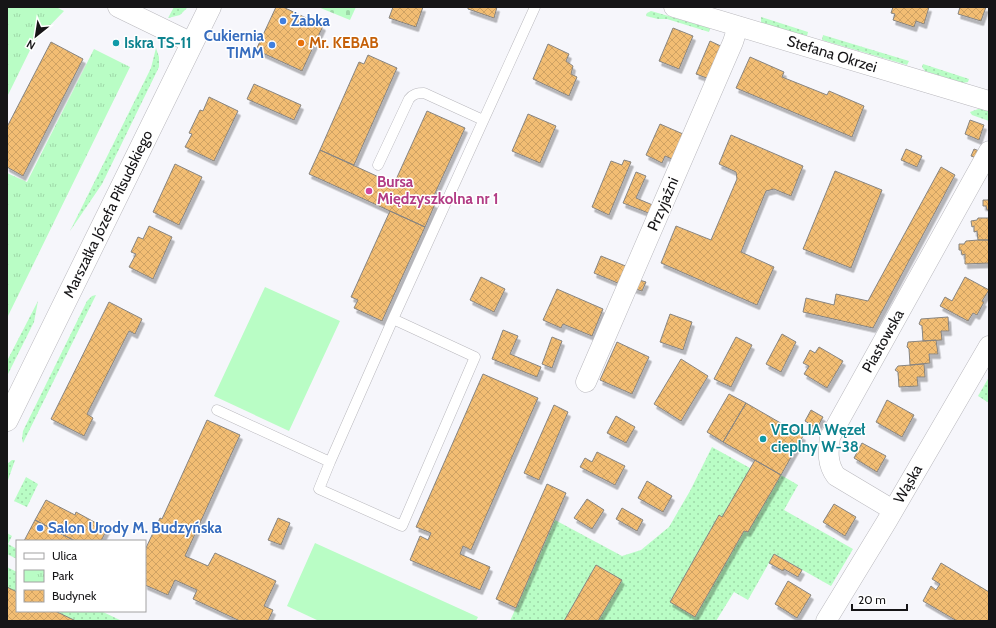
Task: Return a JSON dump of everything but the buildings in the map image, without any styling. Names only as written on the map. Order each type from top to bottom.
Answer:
[{"type":"street","points":[[118,7],[192,43]]},
{"type":"street","name":"Marszałka Józefa Piłsudskiego","points":[[7,420],[210,7]]},
{"type":"street","name":"Stefana Okrzei","points":[[685,8],[738,26],[989,101]]},
{"type":"street","name":"Przyjaźni","points":[[586,382],[732,46],[738,26]]},
{"type":"street","name":"Piastowska","points":[[893,510],[836,476],[831,470],[829,462],[828,452],[830,437],[989,151]]},
{"type":"street","name":"Wąska","points":[[826,621],[989,346]]},
{"type":"lane","points":[[393,319],[475,357],[402,526],[319,489],[393,319],[535,7]]},
{"type":"lane","points":[[378,165],[412,95],[424,93],[483,120]]},
{"type":"lane","points":[[217,410],[330,462]]},
{"type":"green space","points":[[7,7],[56,7],[64,11],[34,42],[7,97]]},
{"type":"green space","points":[[174,7],[188,7],[180,15],[168,18]]},
{"type":"green space","points":[[318,7],[356,7],[350,20]]},
{"type":"green space","points":[[651,11],[710,28],[709,32],[667,19],[658,19],[646,16],[647,13]]},
{"type":"green space","points":[[761,17],[808,32],[807,36],[761,23]]},
{"type":"green space","points":[[823,35],[909,61],[907,65],[822,40]]},
{"type":"green space","points":[[156,48],[159,57],[159,67],[102,184],[70,231],[151,68]]},
{"type":"green space","points":[[94,49],[130,67],[7,318],[7,173],[27,182]]},
{"type":"green space","points":[[923,64],[969,79],[968,82],[963,83],[925,71],[922,67]]},
{"type":"green space","points":[[981,108],[989,111],[989,121],[972,115],[970,112]]},
{"type":"green space","points":[[265,287],[340,321],[289,431],[214,396]]},
{"type":"green space","points":[[96,295],[23,443],[23,431],[87,301],[92,296]]},
{"type":"green space","points":[[38,301],[34,322],[7,376],[7,361]]},
{"type":"green space","points":[[989,377],[989,403],[978,396]]},
{"type":"green space","points":[[712,447],[750,468],[781,475],[798,485],[784,510],[853,549],[831,586],[774,554],[748,600],[734,592],[716,621],[510,621],[555,520],[622,556],[641,550],[669,527],[690,491]]},
{"type":"green space","points":[[12,460],[15,460],[7,483],[7,464]]},
{"type":"green space","points":[[26,477],[38,484],[27,507],[14,501]]},
{"type":"green space","points":[[7,533],[12,536],[8,544],[16,548],[16,558],[7,554]]},
{"type":"green space","points":[[315,543],[478,617],[476,621],[319,621],[287,606]]},
{"type":"green space","points":[[7,567],[16,572],[16,612],[103,612],[122,621],[7,621]]},
{"type":"place","name":"Żabka","points":[[283,21]]},
{"type":"place","name":"Iskra TS-11","points":[[116,43]]},
{"type":"place","name":"Mr. KEBAB","points":[[301,43]]},
{"type":"place","name":"Cukiernia TIMM","points":[[272,45]]},
{"type":"place","name":"Bursa Międzyszkolna nr 1","points":[[369,191]]},
{"type":"place","name":"VEOLIA Węzeł cieplny W-38","points":[[763,439]]},
{"type":"place","name":"Salon Urody M. Budzyńska","points":[[40,528]]}]
